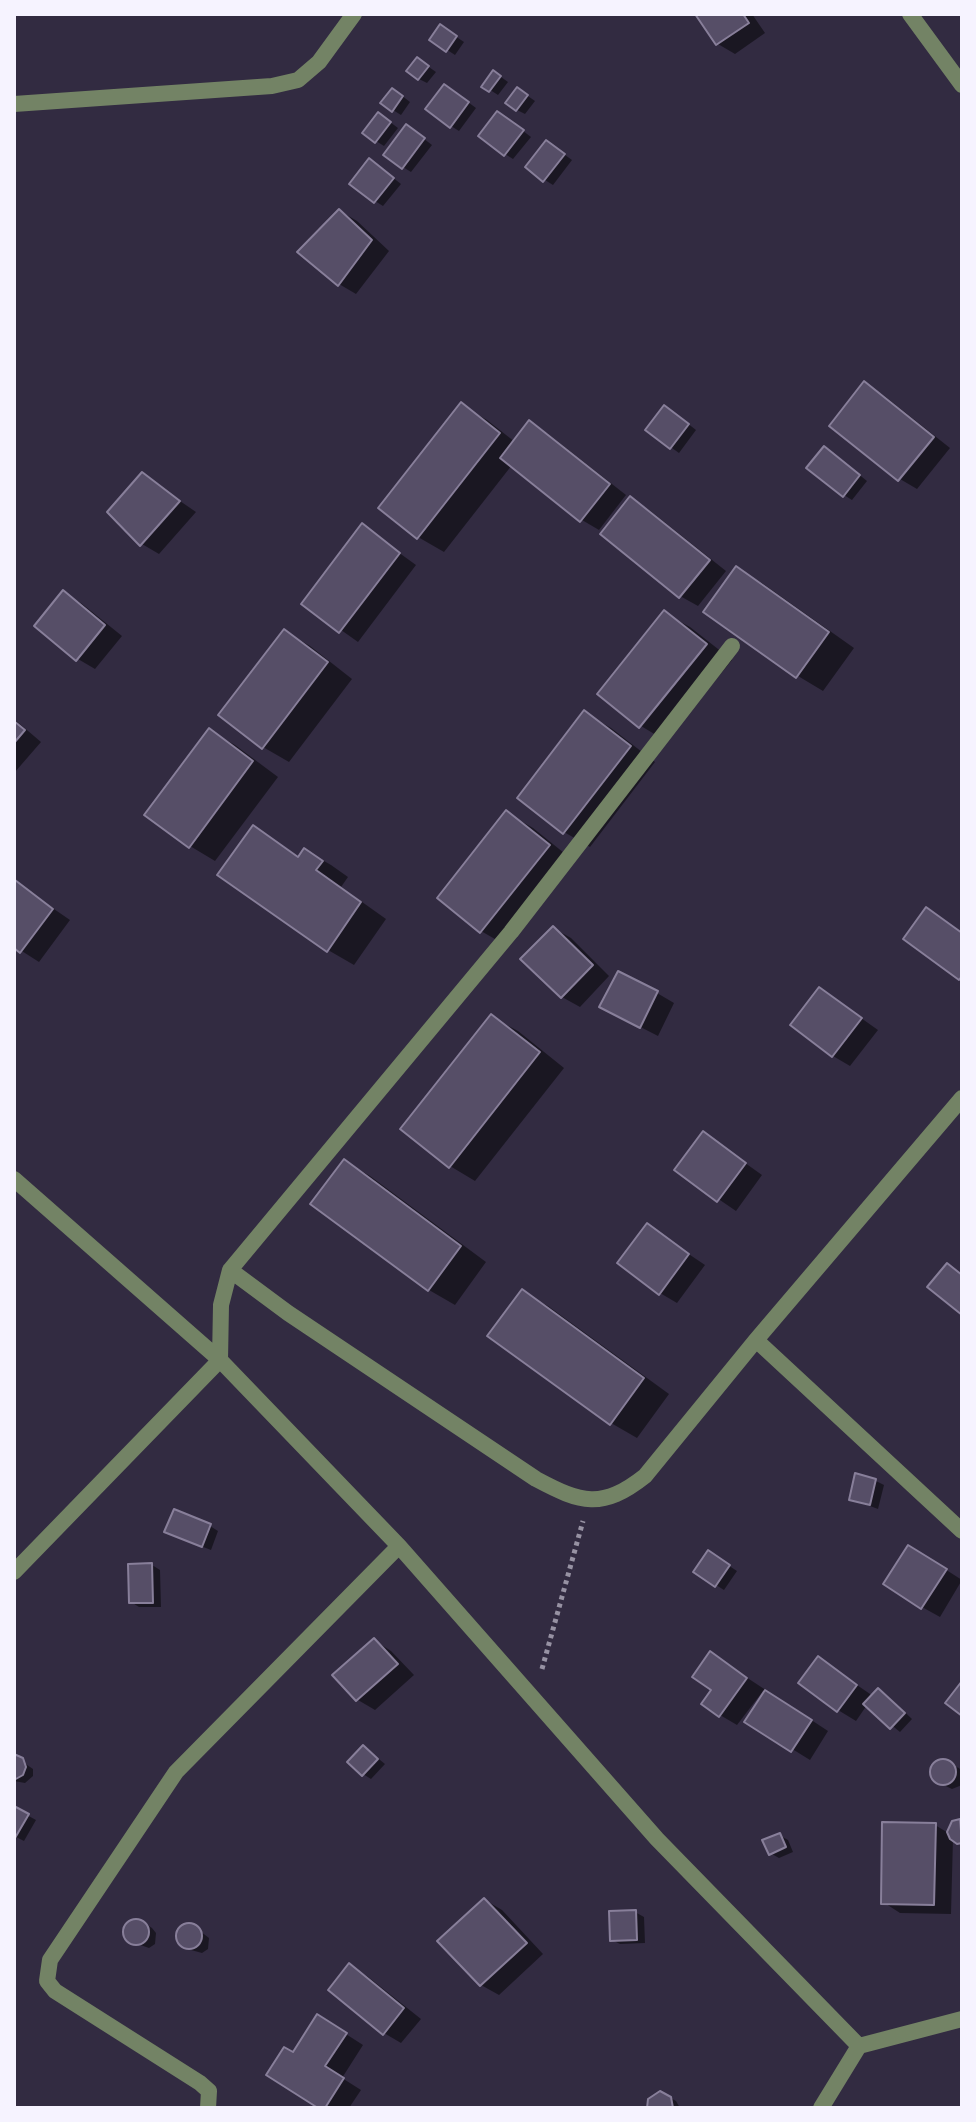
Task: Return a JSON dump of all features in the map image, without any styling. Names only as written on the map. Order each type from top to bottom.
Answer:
[{"type":"street","points":[[14,104],[272,86],[298,80],[319,62],[354,14]]},
{"type":"street","points":[[910,14],[962,85]]},
{"type":"street","points":[[14,1572],[220,1360],[221,1305],[230,1270],[511,932],[732,646]]},
{"type":"street","points":[[230,1270],[288,1313],[536,1479],[565,1495],[588,1501],[610,1497],[645,1476],[962,1098]]},
{"type":"street","points":[[14,1179],[220,1360],[399,1546],[657,1839],[859,2046]]},
{"type":"street","points":[[756,1340],[962,1531]]},
{"type":"street","points":[[208,2108],[209,2091],[200,2083],[55,1991],[47,1981],[50,1960],[176,1772],[399,1546]]},
{"type":"street","points":[[821,2108],[859,2046],[962,2019]]},
{"type":"path","points":[[542,1676],[543,1661],[588,1501]]},
{"type":"building","points":[[695,14],[743,14],[749,23],[716,45]]},
{"type":"building","points":[[440,24],[457,36],[446,52],[429,40]]},
{"type":"building","points":[[417,57],[429,66],[418,80],[406,71]]},
{"type":"building","points":[[493,70],[501,76],[489,92],[481,87]]},
{"type":"building","points":[[444,84],[469,102],[450,128],[425,109]]},
{"type":"building","points":[[517,87],[528,95],[516,111],[505,103]]},
{"type":"building","points":[[392,88],[403,96],[392,112],[380,103]]},
{"type":"building","points":[[497,111],[524,130],[504,156],[478,136]]},
{"type":"building","points":[[378,112],[391,122],[375,143],[362,133]]},
{"type":"building","points":[[406,124],[425,138],[402,169],[383,155]]},
{"type":"building","points":[[546,140],[565,154],[543,182],[525,167]]},
{"type":"building","points":[[369,158],[394,178],[374,203],[349,184]]},
{"type":"building","points":[[339,209],[372,240],[338,286],[297,252]]},
{"type":"building","points":[[864,381],[934,437],[898,481],[829,426]]},
{"type":"building","points":[[461,402],[500,433],[417,539],[378,508]]},
{"type":"building","points":[[664,405],[689,424],[670,449],[645,430]]},
{"type":"building","points":[[529,420],[610,484],[580,522],[500,458]]},
{"type":"building","points":[[824,446],[860,475],[843,497],[806,468]]},
{"type":"building","points":[[142,472],[180,501],[140,546],[107,512]]},
{"type":"building","points":[[630,496],[710,560],[679,598],[600,534]]},
{"type":"building","points":[[362,523],[400,553],[339,633],[301,604]]},
{"type":"building","points":[[736,566],[829,632],[796,678],[703,612]]},
{"type":"building","points":[[63,590],[105,625],[76,661],[34,626]]},
{"type":"building","points":[[664,610],[707,644],[639,728],[597,694]]},
{"type":"building","points":[[284,629],[328,662],[262,749],[218,715]]},
{"type":"building","points":[[584,710],[631,746],[563,834],[517,798]]},
{"type":"building","points":[[14,721],[25,730],[14,743]]},
{"type":"building","points":[[209,728],[253,761],[189,848],[144,815]]},
{"type":"building","points":[[506,810],[550,845],[480,933],[437,898]]},
{"type":"building","points":[[253,825],[298,857],[304,848],[323,861],[316,870],[361,902],[327,952],[217,875]]},
{"type":"building","points":[[15,880],[53,909],[20,953],[14,948]]},
{"type":"building","points":[[926,907],[962,933],[962,976],[959,980],[903,939]]},
{"type":"building","points":[[553,926],[593,965],[561,998],[520,959]]},
{"type":"building","points":[[618,971],[658,991],[640,1028],[599,1007]]},
{"type":"building","points":[[819,987],[862,1018],[832,1057],[790,1025]]},
{"type":"building","points":[[491,1014],[540,1052],[449,1168],[400,1129]]},
{"type":"building","points":[[703,1131],[746,1163],[717,1202],[674,1170]]},
{"type":"building","points":[[344,1159],[461,1246],[428,1291],[310,1204]]},
{"type":"building","points":[[647,1223],[689,1254],[659,1295],[617,1263]]},
{"type":"building","points":[[947,1263],[962,1275],[962,1315],[927,1287]]},
{"type":"building","points":[[522,1289],[644,1378],[610,1425],[487,1336]]},
{"type":"building","points":[[855,1473],[876,1479],[870,1505],[849,1500]]},
{"type":"building","points":[[174,1509],[211,1524],[202,1547],[164,1532]]},
{"type":"building","points":[[908,1545],[947,1569],[921,1609],[883,1584]]},
{"type":"building","points":[[708,1550],[730,1565],[715,1587],[693,1572]]},
{"type":"building","points":[[152,1563],[153,1603],[129,1603],[128,1564]]},
{"type":"building","points":[[374,1638],[398,1664],[356,1701],[332,1675]]},
{"type":"building","points":[[710,1651],[747,1678],[719,1717],[701,1704],[711,1690],[692,1677]]},
{"type":"building","points":[[818,1656],[857,1685],[837,1712],[798,1683]]},
{"type":"building","points":[[962,1681],[962,1716],[945,1703]]},
{"type":"building","points":[[878,1688],[905,1713],[890,1729],[863,1704]]},
{"type":"building","points":[[765,1690],[812,1720],[791,1752],[744,1722]]},
{"type":"building","points":[[363,1745],[378,1759],[362,1776],[347,1762]]},
{"type":"building","points":[[14,1754],[23,1758],[26,1767],[23,1775],[14,1780]]},
{"type":"building","points":[[943,1759],[952,1763],[956,1772],[952,1781],[943,1785],[934,1781],[930,1772],[934,1763]]},
{"type":"building","points":[[14,1806],[29,1814],[15,1838],[14,1838]]},
{"type":"building","points":[[960,1819],[962,1843],[957,1844],[947,1832],[952,1821]]},
{"type":"building","points":[[882,1822],[936,1823],[934,1905],[881,1904]]},
{"type":"building","points":[[780,1833],[786,1847],[769,1855],[762,1840]]},
{"type":"building","points":[[484,1898],[527,1943],[480,1986],[437,1941]]},
{"type":"building","points":[[636,1910],[637,1940],[610,1941],[609,1911]]},
{"type":"building","points":[[136,1919],[145,1923],[149,1932],[145,1941],[136,1945],[127,1941],[123,1932],[127,1923]]},
{"type":"building","points":[[189,1923],[198,1927],[202,1936],[198,1945],[189,1949],[180,1945],[176,1936],[180,1927]]},
{"type":"building","points":[[349,1963],[404,2008],[383,2035],[328,1990]]},
{"type":"building","points":[[317,2014],[347,2033],[325,2066],[344,2078],[325,2108],[318,2108],[266,2075],[284,2047],[293,2052]]},
{"type":"building","points":[[660,2091],[671,2097],[673,2108],[647,2108],[648,2099]]}]
